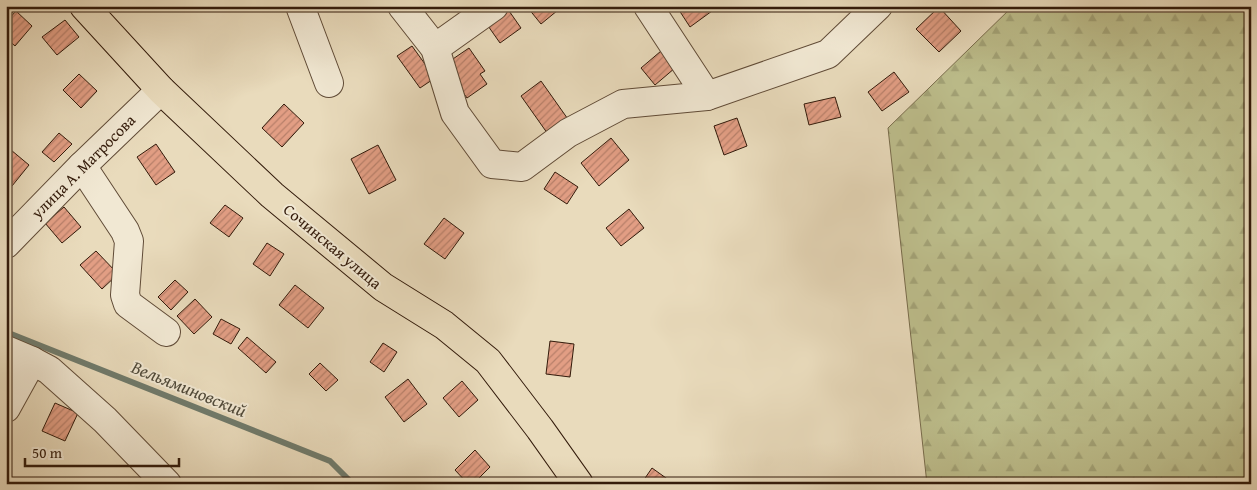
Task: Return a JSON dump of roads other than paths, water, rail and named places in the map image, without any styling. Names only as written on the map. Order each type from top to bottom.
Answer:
[{"type":"highway","name":"Сочинская улица","points":[[84,6],[161,90],[272,195],[383,287],[444,325],[488,361],[579,484]]},
{"type":"street","points":[[300,6],[330,84]]},
{"type":"street","points":[[402,6],[435,48],[455,113],[492,164],[522,167],[568,133],[623,104],[707,96],[828,54],[878,6]]},
{"type":"street","points":[[435,48],[494,6]]},
{"type":"street","points":[[648,6],[707,96]]},
{"type":"street","name":"улица А. Матросова","points":[[6,244],[82,166],[161,90]]},
{"type":"street","points":[[82,166],[125,231],[129,241],[125,295],[128,304],[166,332]]},
{"type":"street","points":[[6,350],[49,370],[106,420],[167,484]]},
{"type":"street","points":[[6,408],[32,361]]},
{"type":"waterway","name":"Вельяминовский","points":[[6,332],[330,461],[353,484]]}]
